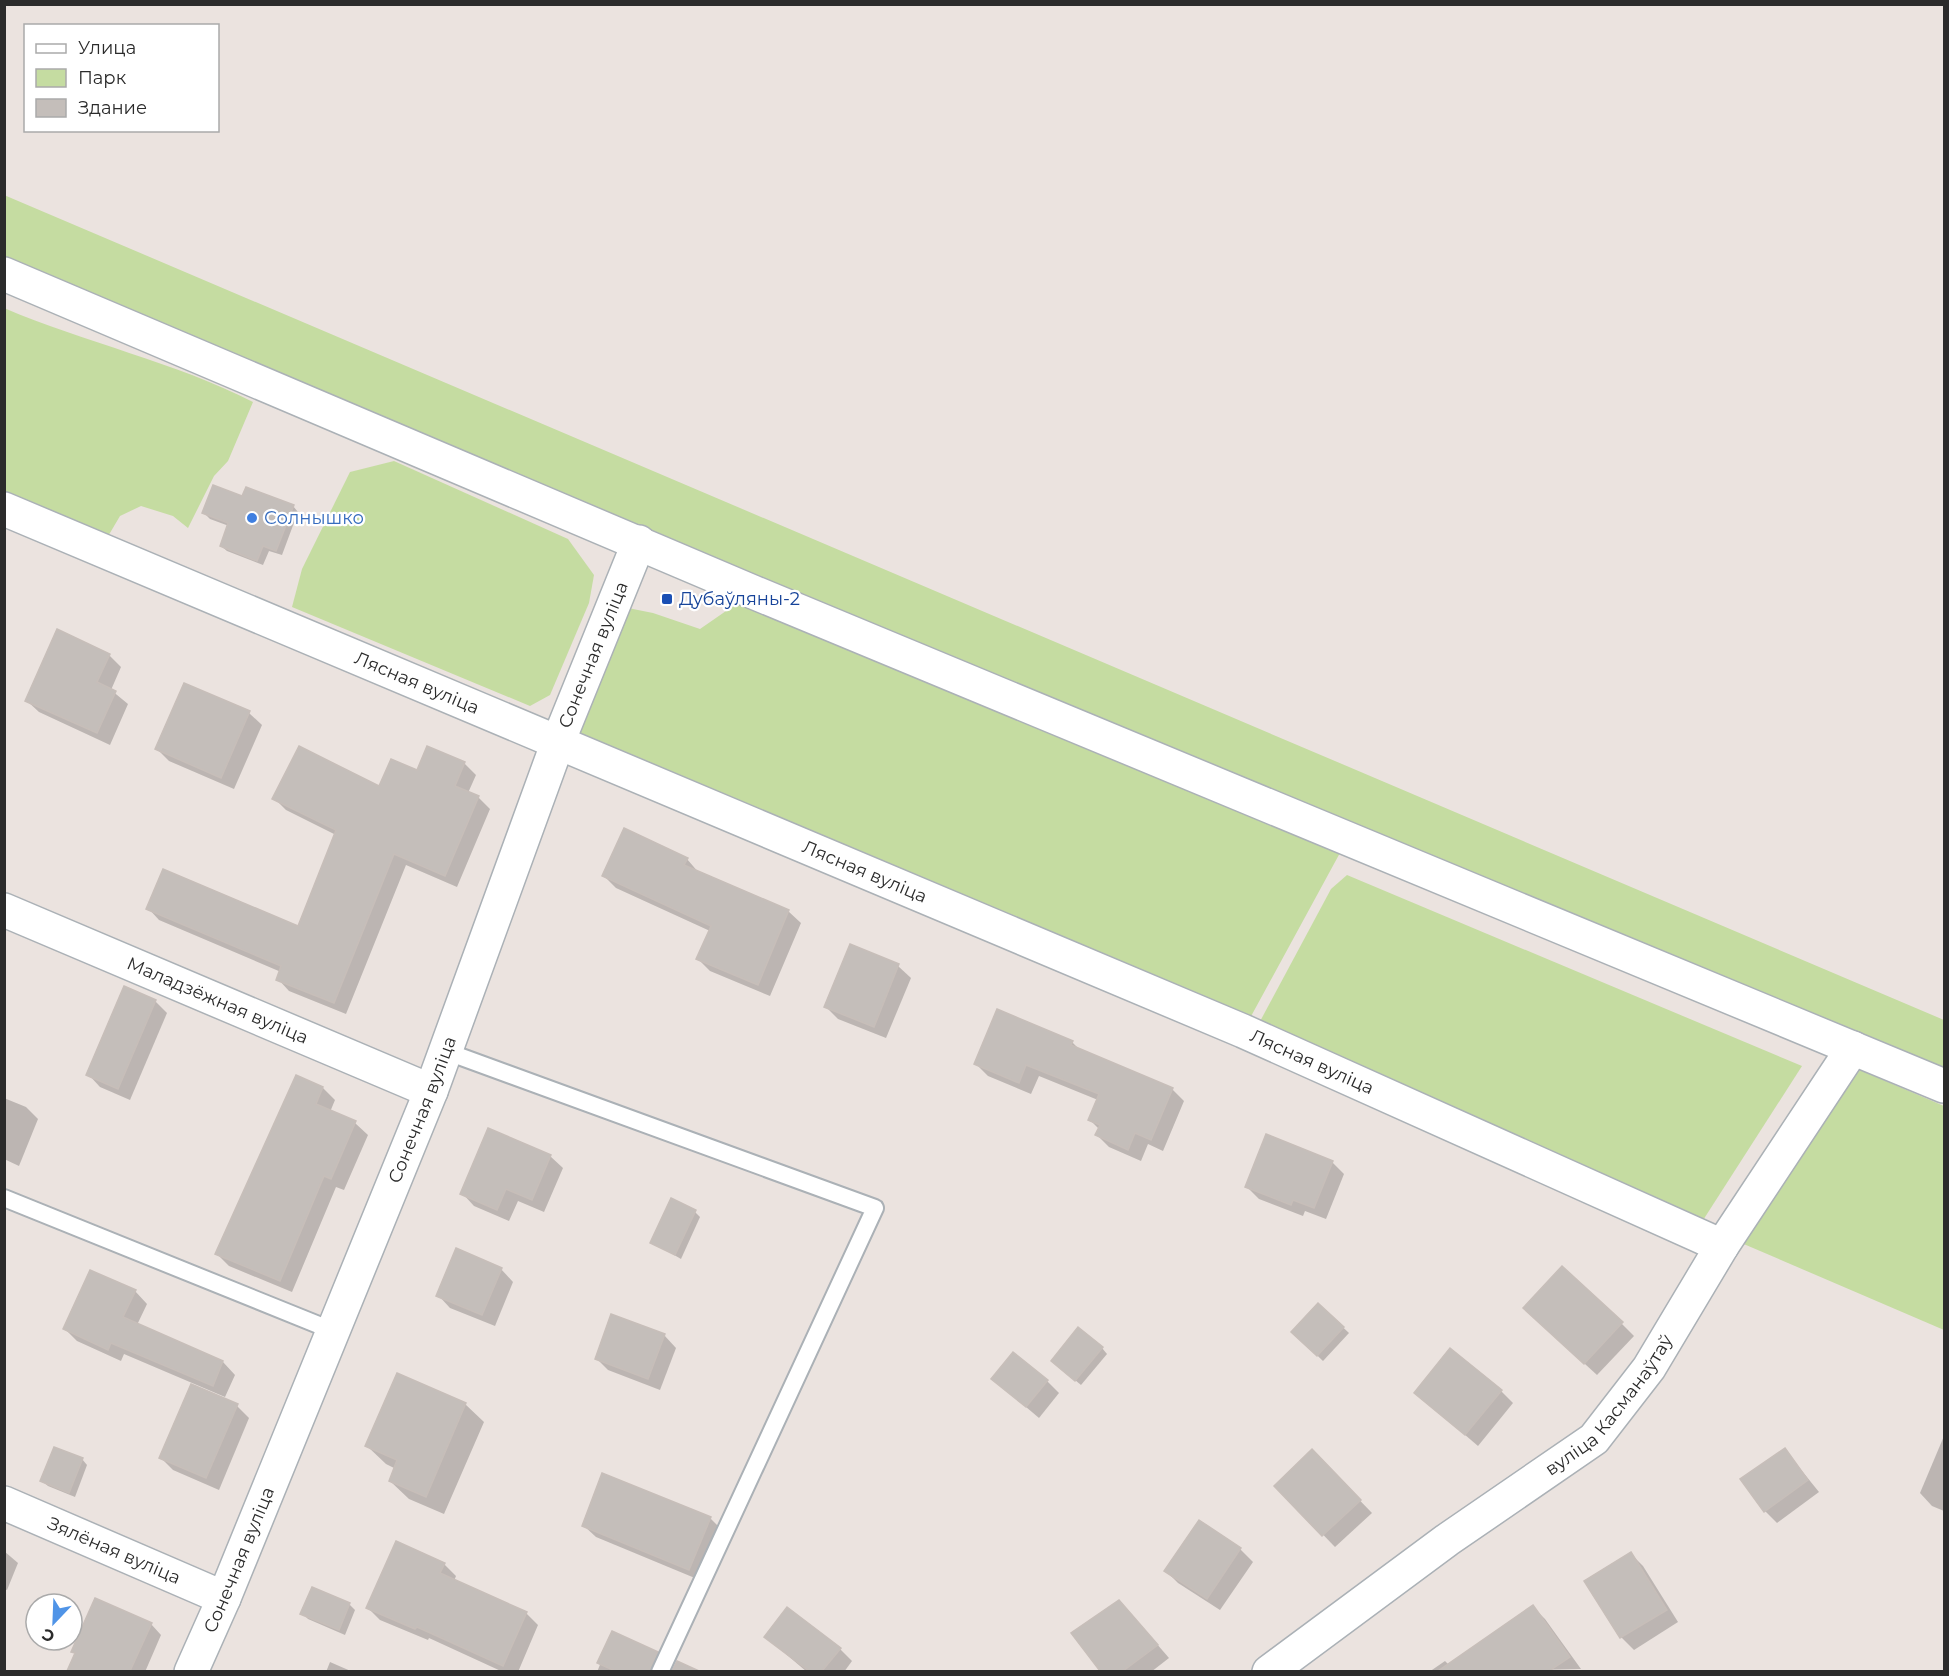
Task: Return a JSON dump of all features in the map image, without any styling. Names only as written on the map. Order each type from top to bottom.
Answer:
[{"type":"street","points":[[4,274],[753,592],[1944,1086]]},
{"type":"street","name":"Лясная вуліца","points":[[4,509],[1243,1031],[1722,1246]]},
{"type":"street","name":"Сонечная вуліца","points":[[191,1671],[224,1598],[331,1330],[431,1092],[558,742],[639,542]]},
{"type":"street","name":"Маладзёжная вуліца","points":[[4,910],[431,1092]]},
{"type":"street","name":"вуліца Касманаўтаў","points":[[1269,1671],[1447,1540],[1594,1439],[1649,1368],[1722,1246],[1853,1048]]},
{"type":"street","name":"Зялёная вуліца","points":[[4,1503],[224,1598]]},
{"type":"lane","points":[[445,1051],[876,1208],[660,1671]]},
{"type":"lane","points":[[4,1198],[331,1330]]},
{"type":"green space","points":[[4,195],[1944,1020],[1944,1086],[1347,840],[1243,1031],[558,742],[613,605],[653,613],[700,629],[752,593],[5,273]]},
{"type":"green space","points":[[4,308],[193,375],[253,402],[228,461],[214,476],[188,528],[173,516],[141,506],[120,516],[107,538],[5,495]]},
{"type":"green space","points":[[394,461],[568,539],[594,575],[589,603],[550,695],[530,706],[292,607],[302,569],[350,472]]},
{"type":"green space","points":[[1347,875],[1802,1066],[1698,1228],[1257,1027],[1331,889]]},
{"type":"green space","points":[[1860,1070],[1944,1106],[1944,1330],[1739,1242]]},
{"type":"building","name":"Солнышко","points":[[213,485],[242,496],[246,487],[294,505],[276,551],[263,546],[257,561],[220,546],[228,523],[202,513]]},
{"type":"building","points":[[57,629],[110,654],[97,682],[116,691],[97,733],[25,701]]},
{"type":"building","points":[[184,683],[250,711],[221,778],[155,749]]},
{"type":"building","points":[[299,746],[379,786],[391,759],[417,770],[427,746],[465,762],[455,786],[479,796],[445,876],[394,854],[334,1003],[276,980],[281,966],[146,909],[163,869],[298,926],[336,830],[272,799]]},
{"type":"building","points":[[624,828],[688,858],[684,865],[789,910],[758,985],[696,959],[711,926],[602,876]]},
{"type":"building","points":[[850,944],[899,964],[874,1027],[824,1007]]},
{"type":"building","points":[[124,986],[156,1000],[118,1089],[86,1075]]},
{"type":"building","points":[[997,1009],[1073,1041],[1071,1045],[1173,1088],[1151,1140],[1135,1133],[1128,1150],[1095,1135],[1100,1125],[1088,1120],[1099,1094],[1026,1065],[1019,1083],[974,1064]]},
{"type":"building","points":[[296,1075],[323,1087],[316,1104],[356,1121],[331,1179],[324,1176],[280,1281],[215,1254]]},
{"type":"building","points":[[488,1128],[551,1155],[532,1200],[506,1189],[497,1210],[460,1194]]},
{"type":"building","points":[[1266,1134],[1333,1161],[1314,1208],[1293,1200],[1291,1205],[1245,1187]]},
{"type":"building","points":[[671,1198],[696,1210],[675,1255],[650,1243]]},
{"type":"building","points":[[456,1248],[502,1268],[482,1315],[436,1296]]},
{"type":"building","points":[[1562,1266],[1623,1322],[1584,1364],[1523,1308]]},
{"type":"building","points":[[90,1270],[136,1290],[123,1317],[223,1361],[213,1386],[111,1343],[108,1350],[63,1329]]},
{"type":"building","points":[[1318,1303],[1344,1327],[1317,1356],[1291,1332]]},
{"type":"building","points":[[611,1314],[665,1334],[648,1379],[595,1359]]},
{"type":"building","points":[[1078,1327],[1103,1347],[1075,1381],[1051,1361]]},
{"type":"building","points":[[1450,1348],[1502,1390],[1465,1435],[1414,1393]]},
{"type":"building","points":[[1013,1352],[1048,1380],[1026,1407],[991,1379]]},
{"type":"building","points":[[397,1373],[466,1403],[426,1497],[389,1481],[397,1460],[365,1446]]},
{"type":"building","points":[[191,1384],[238,1404],[206,1478],[159,1458]]},
{"type":"building","points":[[54,1447],[83,1458],[69,1493],[40,1481]]},
{"type":"building","points":[[1785,1448],[1808,1480],[1764,1512],[1740,1479]]},
{"type":"building","points":[[1312,1449],[1361,1500],[1322,1536],[1274,1486]]},
{"type":"building","points":[[602,1473],[711,1517],[689,1570],[582,1526]]},
{"type":"building","points":[[1199,1520],[1241,1548],[1207,1599],[1164,1571]]},
{"type":"building","points":[[396,1541],[445,1563],[440,1573],[527,1612],[503,1666],[417,1627],[415,1629],[366,1608]]},
{"type":"building","points":[[1631,1552],[1667,1610],[1620,1638],[1584,1581]]},
{"type":"building","points":[[312,1587],[350,1603],[339,1630],[300,1614]]},
{"type":"building","points":[[95,1598],[152,1623],[130,1671],[67,1671],[75,1653],[71,1652],[84,1652],[84,1623]]},
{"type":"building","points":[[1119,1600],[1158,1645],[1123,1671],[1100,1671],[1071,1633]]},
{"type":"building","points":[[1533,1605],[1570,1657],[1549,1671],[1438,1671]]},
{"type":"building","points":[[787,1607],[841,1648],[822,1671],[809,1671],[764,1637]]},
{"type":"building","points":[[612,1631],[658,1652],[650,1671],[615,1671],[597,1663]]},
{"type":"building","points":[[677,1661],[699,1671],[672,1671]]},
{"type":"place","name":"Солнышко","points":[[252,518]]},
{"type":"place","name":"Дубаўляны-2","points":[[667,599]]}]
